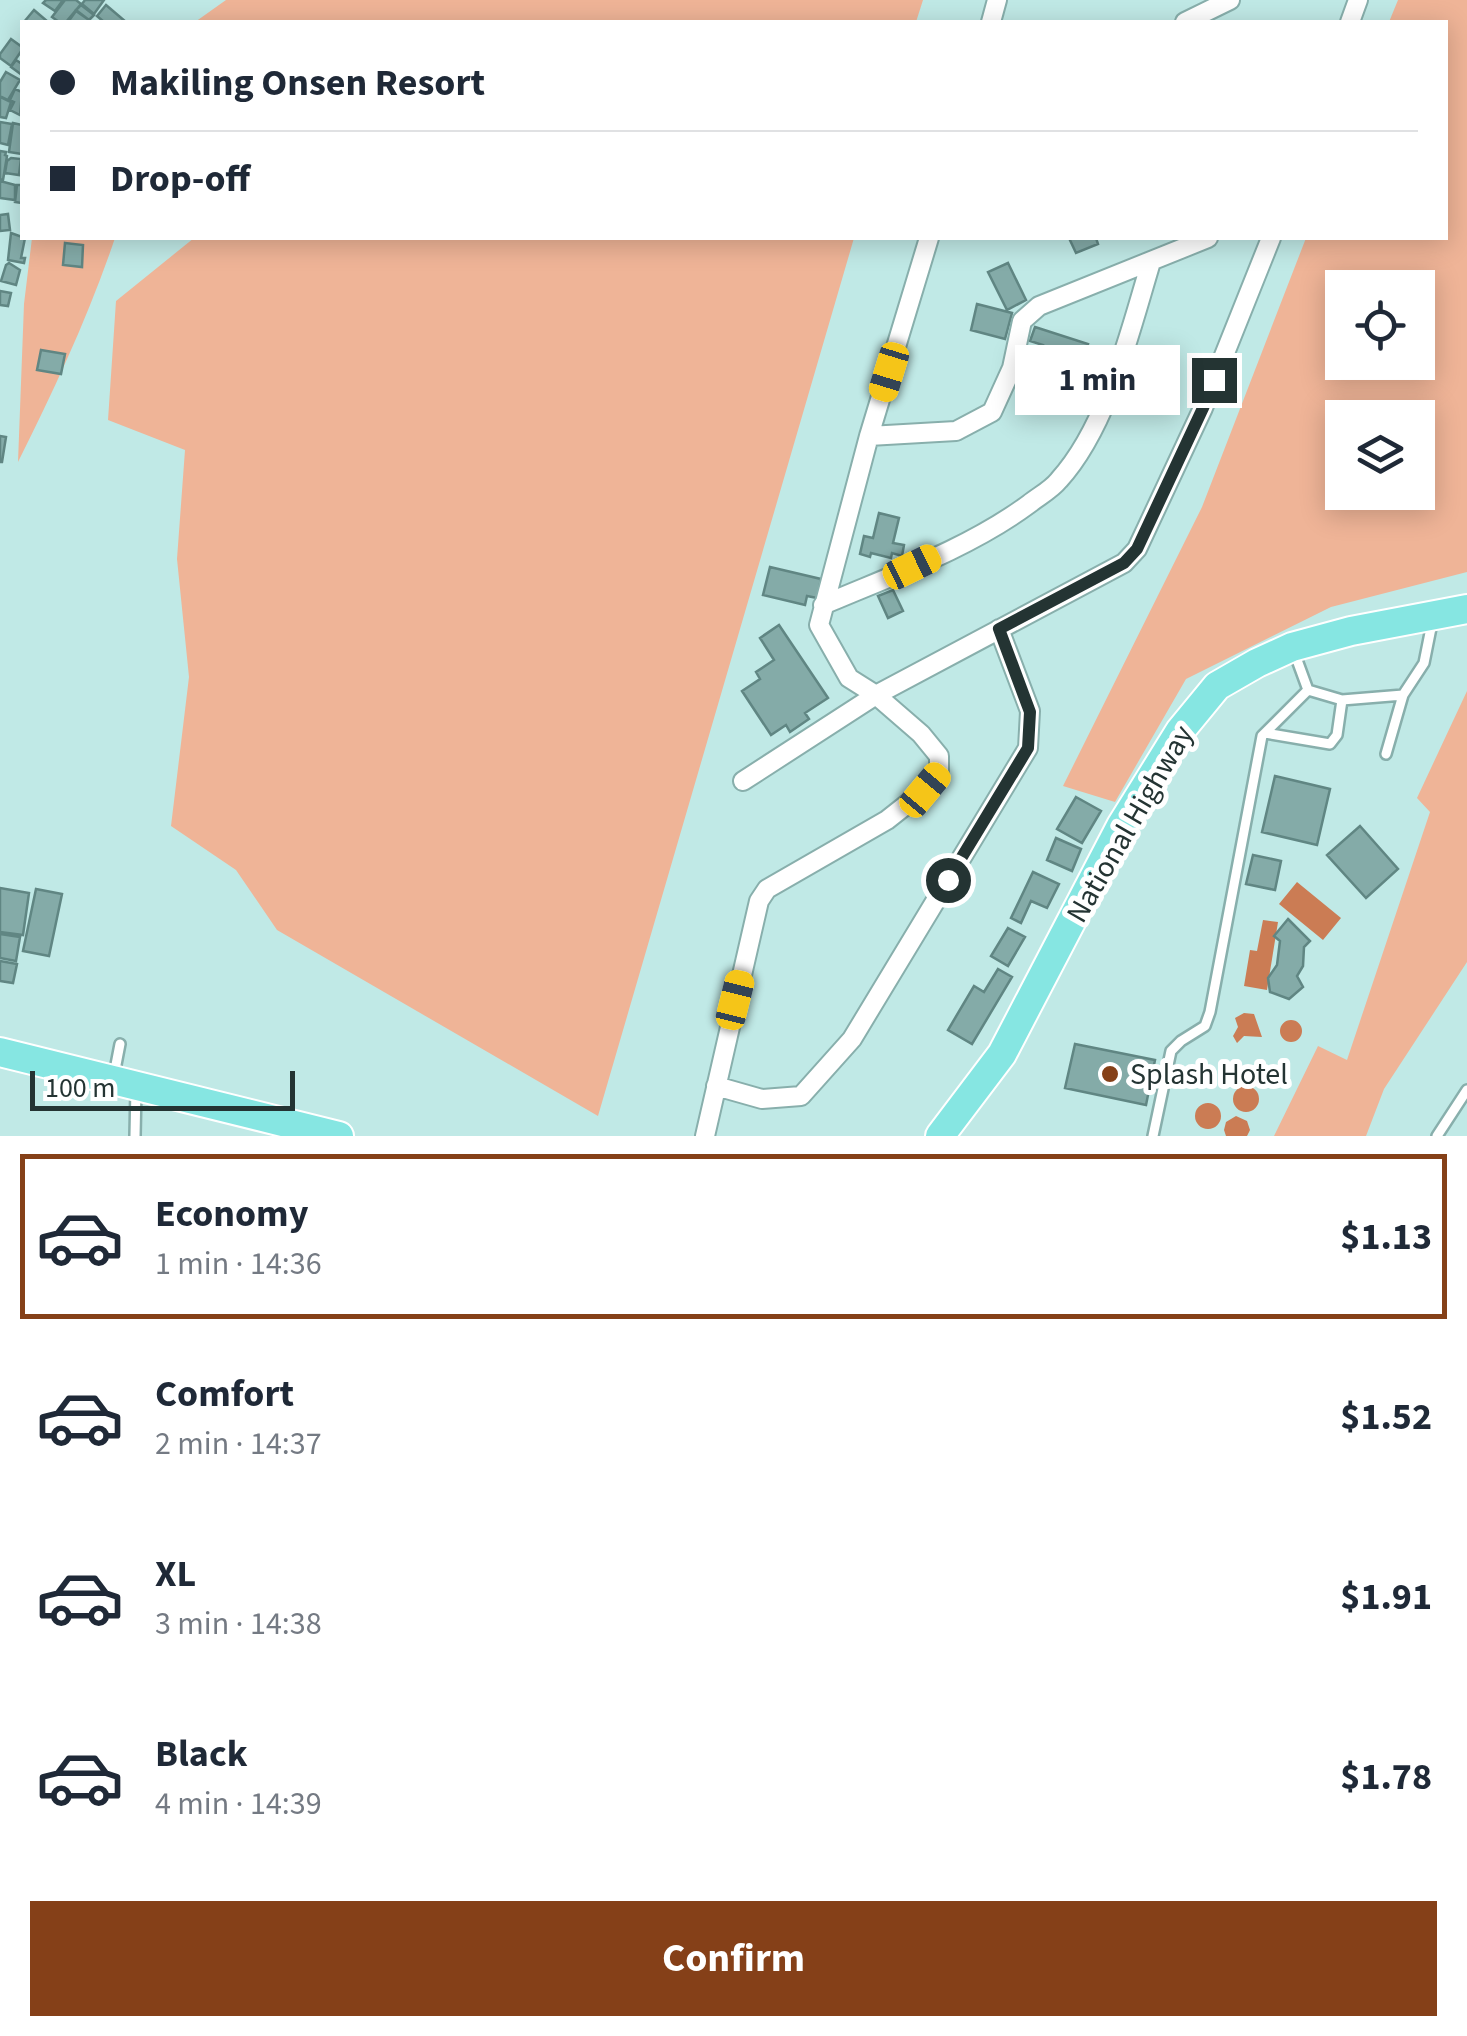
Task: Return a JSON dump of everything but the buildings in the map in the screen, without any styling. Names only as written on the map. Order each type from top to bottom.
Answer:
[{"type":"main road","name":"National Highway","points":[[947,1134],[1002,1054],[1122,826],[1180,732],[1217,686],[1292,647],[1351,630],[1467,608]]},
{"type":"main road","points":[[0,1052],[338,1136]]},
{"type":"street","points":[[1189,20],[1230,0]]},
{"type":"street","points":[[705,1136],[760,901],[767,889],[887,820],[939,774],[939,756],[921,734],[850,678],[819,625],[869,436],[932,240]]},
{"type":"street","points":[[869,436],[956,430],[992,412],[1012,368],[1022,321],[1039,306],[1203,240]]},
{"type":"street","points":[[743,781],[876,695],[1124,563],[1137,549],[1203,408],[1270,240]]},
{"type":"street","points":[[823,605],[1001,524],[1058,483],[1080,454],[1108,397],[1151,262]]},
{"type":"street","points":[[716,1086],[762,1099],[802,1096],[852,1039],[1028,748],[1030,712],[999,629]]},
{"type":"lane","points":[[1386,754],[1403,695],[1424,664],[1434,614]]},
{"type":"lane","points":[[1292,647],[1308,690]]},
{"type":"lane","points":[[1308,690],[1342,700],[1403,695]]},
{"type":"lane","points":[[1154,1136],[1171,1051],[1205,1026],[1210,1012],[1262,736],[1308,690]]},
{"type":"lane","points":[[1265,733],[1330,744],[1337,735],[1342,700]]},
{"type":"lane","points":[[120,1044],[135,1136]]},
{"type":"lane","points":[[1436,1136],[1467,1090]]},
{"type":"shaded area","points":[[226,0],[923,0],[917,20],[198,20]]},
{"type":"shaded area","points":[[1398,0],[1467,0],[1467,572],[1331,607],[1186,679],[1115,802],[1063,786],[1202,507],[1305,240],[1448,240],[1448,20],[1390,20]]},
{"type":"shaded area","points":[[32,240],[114,240],[71,351],[18,462],[24,304]]},
{"type":"shaded area","points":[[192,240],[853,240],[598,1116],[277,930],[236,870],[171,826],[189,677],[177,559],[185,450],[108,420],[116,301]]},
{"type":"shaded area","points":[[1467,691],[1467,962],[1384,1089],[1366,1136],[1274,1136],[1318,1046],[1347,1060],[1430,812],[1417,798]]},
{"type":"shaded area","points":[[1297,882],[1341,918],[1323,940],[1279,904]]},
{"type":"shaded area","points":[[1263,920],[1278,922],[1267,990],[1244,986],[1250,950],[1257,951]]},
{"type":"shaded area","points":[[1244,1013],[1254,1014],[1262,1037],[1244,1036],[1237,1043],[1233,1036],[1238,1027],[1235,1018]]},
{"type":"shaded area","points":[[1291,1020],[1299,1023],[1299,1039],[1291,1042],[1283,1039],[1280,1031],[1283,1023]]},
{"type":"shaded area","points":[[1246,1086],[1255,1090],[1259,1099],[1255,1108],[1246,1112],[1237,1108],[1233,1099],[1237,1090]]},
{"type":"shaded area","points":[[1208,1103],[1217,1107],[1221,1116],[1217,1125],[1208,1129],[1199,1125],[1195,1116],[1199,1107]]},
{"type":"shaded area","points":[[1236,1116],[1247,1121],[1247,1136],[1226,1136],[1226,1122]]},
{"type":"place","name":"Splash Hotel","points":[[1110,1074]]},
{"type":"route","points":[[948,880],[1028,748],[1030,712],[999,629],[1124,563],[1137,549],[1214,380]]}]
